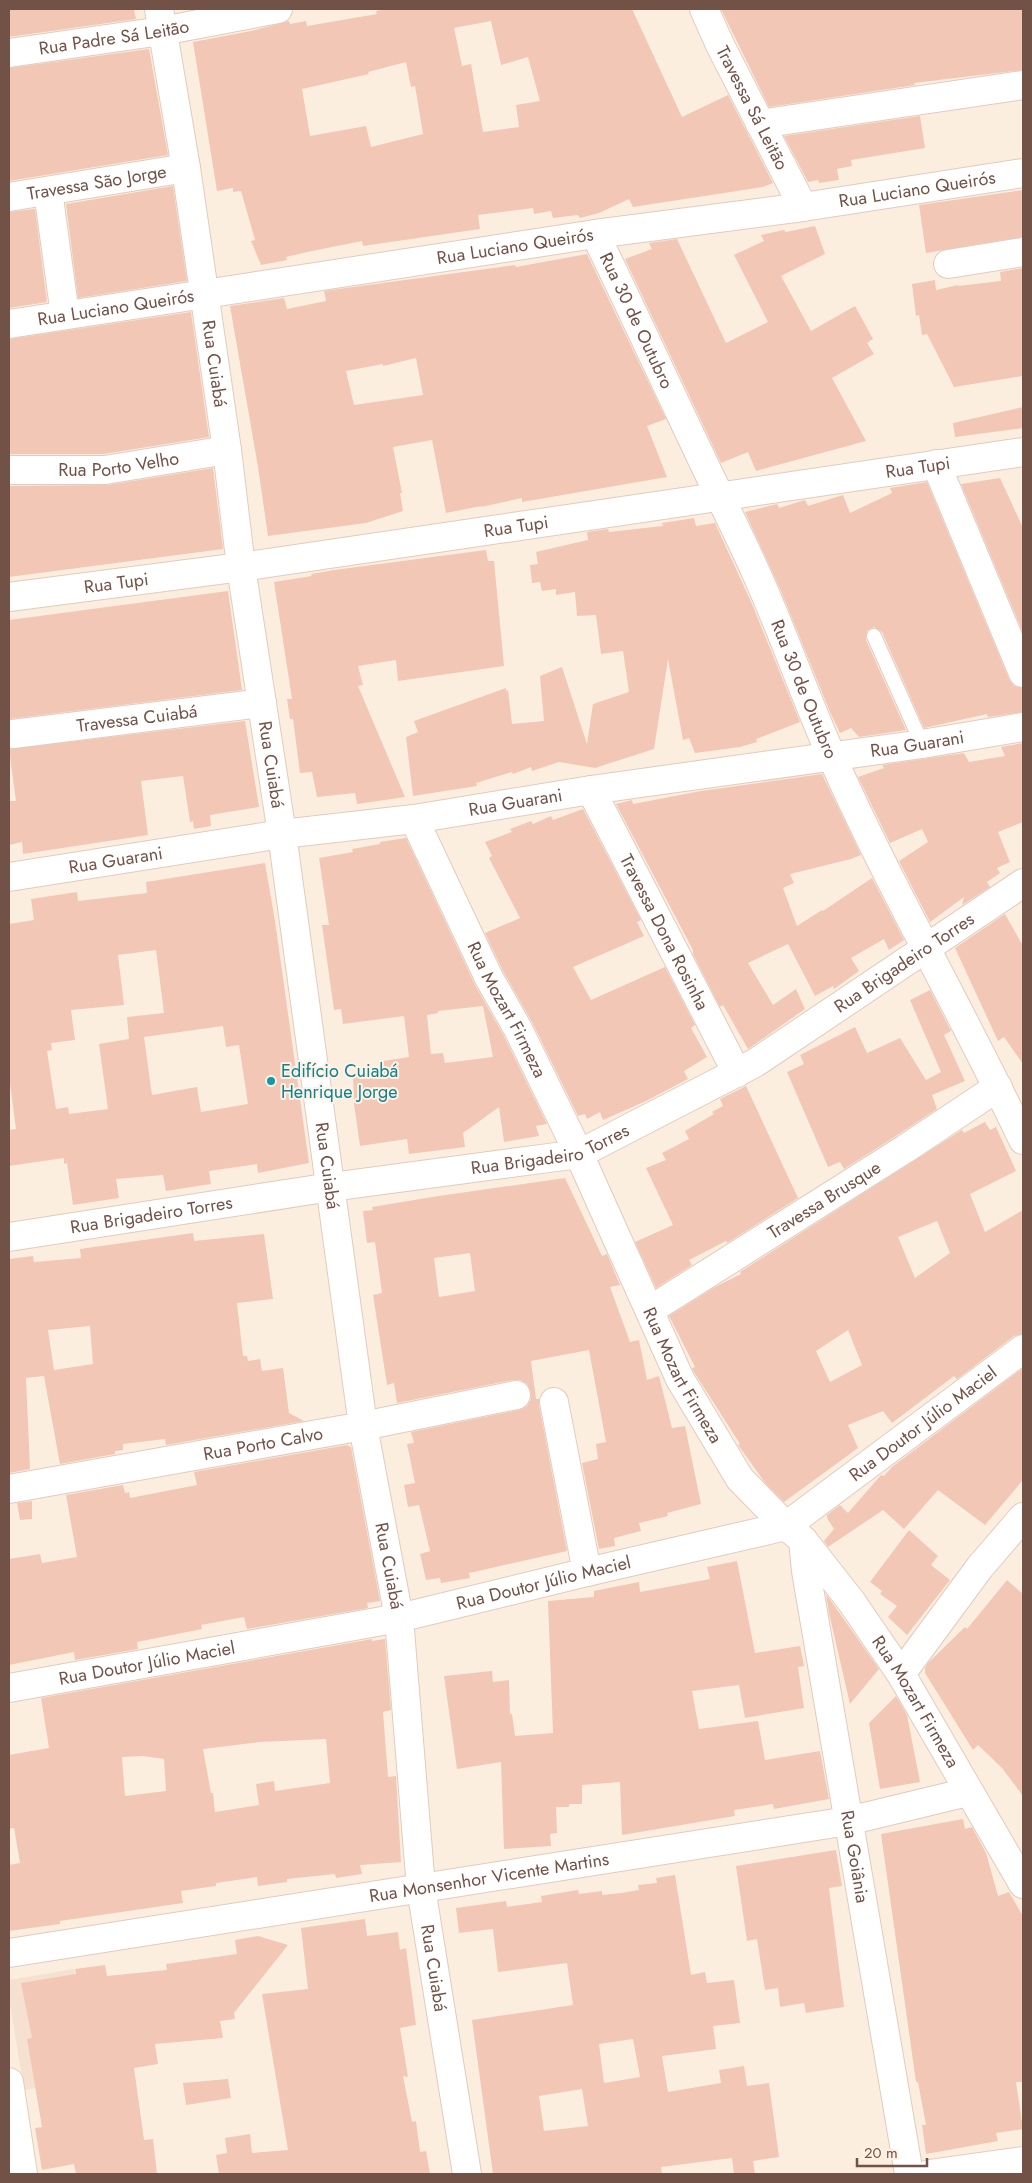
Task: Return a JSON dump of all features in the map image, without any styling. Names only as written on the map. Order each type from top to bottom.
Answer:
[{"type":"street","name":"Rua Padre Sá Leitão","points":[[9,53],[160,20],[278,9]]},
{"type":"street","name":"Travessa Sá Leitão","points":[[704,9],[720,45],[803,207]]},
{"type":"street","name":"Rua Cuiabá","points":[[160,20],[186,168],[227,450],[241,567],[282,834],[363,1426],[399,1618],[421,1888],[467,2174]]},
{"type":"street","points":[[760,124],[1023,85]]},
{"type":"street","name":"Travessa São Jorge","points":[[9,197],[186,168]]},
{"type":"street","name":"Rua Luciano Queirós","points":[[9,324],[204,292],[596,234],[803,207],[1023,173]]},
{"type":"street","points":[[48,191],[65,315]]},
{"type":"street","name":"Rua 30 de Outubro","points":[[596,234],[700,456],[721,495],[758,577],[832,757],[924,948],[961,1013],[1023,1140]]},
{"type":"street","points":[[948,264],[1023,252]]},
{"type":"street","name":"Rua Porto Velho","points":[[9,470],[105,470],[227,450]]},
{"type":"street","name":"Rua Tupi","points":[[9,597],[241,567],[1023,452]]},
{"type":"street","points":[[936,464],[1023,673]]},
{"type":"street","name":"Travessa Cuiabá","points":[[13,734],[262,703]]},
{"type":"street","name":"Rua Guarani","points":[[9,877],[282,834],[414,819],[591,790],[922,744],[1023,727]]},
{"type":"street","name":"Travessa Dona Rosinha","points":[[591,790],[737,1073]]},
{"type":"street","name":"Rua Mozart Firmeza","points":[[414,819],[485,969],[518,1029],[579,1154],[680,1379],[740,1479],[795,1533],[851,1601],[901,1674],[1023,1884]]},
{"type":"street","name":"Rua Brigadeiro Torres","points":[[9,1237],[331,1187],[579,1154],[755,1063],[1023,882]]},
{"type":"street","name":"Travessa Brusque","points":[[650,1310],[905,1149],[998,1087]]},
{"type":"street","name":"Rua Doutor Júlio Maciel","points":[[9,1688],[399,1618],[587,1572],[795,1533],[1023,1349]]},
{"type":"street","name":"Rua Porto Calvo","points":[[9,1489],[363,1426],[516,1395]]},
{"type":"street","points":[[554,1402],[587,1572]]},
{"type":"street","points":[[901,1674],[980,1567],[1023,1517]]},
{"type":"street","name":"Rua Goiânia","points":[[795,1533],[806,1571],[909,2174]]},
{"type":"street","name":"Rua Monsenhor Vicente Martins","points":[[9,1953],[848,1821],[968,1792]]},
{"type":"street","points":[[9,2082],[23,2174]]},
{"type":"street","points":[[928,2174],[1023,2161]]},
{"type":"lane","points":[[874,636],[922,744]]},
{"type":"shaded area","points":[[74,1969],[92,2079],[24,2090],[9,1998],[9,1980]]},
{"type":"building","points":[[9,9],[134,9],[136,19],[9,37]]},
{"type":"building","points":[[387,9],[632,9],[682,117],[728,95],[773,183],[763,187],[633,207],[629,199],[599,213],[580,218],[578,215],[553,218],[551,211],[534,214],[533,208],[478,215],[480,229],[363,246],[362,241],[307,252],[286,257],[287,260],[261,265],[251,241],[255,240],[241,191],[233,192],[233,188],[217,191],[193,42],[251,31],[289,21],[290,24],[306,21],[307,26],[377,14],[376,11]],"holes":[[[491,21],[501,65],[528,57],[540,101],[516,105],[519,127],[483,132],[471,64],[462,66],[454,28]],[[406,62],[411,87],[415,86],[423,134],[371,147],[366,126],[310,136],[302,89],[369,74],[368,72]]]},
{"type":"building","points":[[721,9],[1023,9],[1023,70],[914,83],[915,85],[769,107]]},
{"type":"building","points":[[149,49],[168,155],[9,181],[9,68]]},
{"type":"building","points":[[920,116],[925,148],[851,160],[852,166],[837,169],[839,180],[819,183],[818,180],[808,182],[784,136]]},
{"type":"building","points":[[173,186],[187,281],[78,298],[66,204]]},
{"type":"building","points":[[1023,190],[1023,237],[926,253],[919,205]]},
{"type":"building","points":[[35,209],[47,302],[9,308],[9,212]]},
{"type":"building","points":[[815,226],[825,254],[781,276],[811,331],[855,306],[873,339],[867,343],[874,354],[832,378],[866,441],[756,471],[748,452],[721,463],[625,259],[652,249],[649,243],[677,239],[726,343],[768,322],[734,255],[764,241],[761,235]]},
{"type":"building","points":[[587,254],[666,419],[647,426],[667,477],[522,502],[522,498],[446,513],[432,440],[393,447],[402,493],[400,493],[403,511],[366,523],[268,536],[230,306],[284,298],[287,309],[326,301],[324,291],[515,265],[516,267]],"holes":[[[416,358],[423,395],[354,405],[346,371],[383,364],[383,366]]]},
{"type":"building","points":[[1023,268],[1023,376],[954,387],[927,334],[922,335],[919,315],[916,316],[912,284],[935,280],[936,290],[958,285],[1001,281],[1000,272]]},
{"type":"building","points":[[191,312],[209,437],[104,454],[9,454],[9,339]]},
{"type":"building","points":[[1023,407],[1023,428],[955,437],[953,423]]},
{"type":"building","points":[[213,468],[223,549],[9,577],[9,486],[108,485]]},
{"type":"building","points":[[1000,478],[1023,528],[1023,633],[961,484]]},
{"type":"building","points":[[927,482],[1009,679],[1014,686],[1023,688],[1023,712],[988,717],[987,714],[924,728],[882,632],[874,627],[867,631],[866,640],[906,730],[859,737],[851,728],[840,733],[781,591],[745,512],[777,504],[779,508],[805,500],[808,506],[843,495],[850,513],[892,493],[890,488]]},
{"type":"building","points":[[694,518],[696,526],[715,523],[752,604],[800,722],[756,739],[757,742],[740,747],[695,753],[689,738],[683,740],[668,659],[654,749],[595,768],[559,762],[532,771],[531,767],[513,774],[512,772],[476,783],[477,786],[413,796],[406,737],[418,732],[414,721],[506,688],[506,691],[508,690],[512,724],[544,721],[540,676],[562,667],[587,744],[593,704],[629,692],[623,651],[601,654],[596,615],[577,616],[575,592],[556,595],[556,589],[542,591],[540,582],[532,583],[530,565],[538,564],[536,552],[588,540],[587,532],[608,529],[609,532],[663,526],[662,523]]},
{"type":"building","points":[[486,550],[488,561],[494,561],[504,666],[398,681],[396,660],[358,666],[363,685],[358,686],[405,797],[357,804],[355,793],[317,797],[312,772],[300,773],[293,719],[290,719],[287,699],[292,699],[274,582],[312,576],[311,574],[334,570]]},
{"type":"building","points":[[228,591],[242,690],[9,719],[9,620]]},
{"type":"building","points":[[245,721],[259,807],[210,815],[211,826],[194,829],[193,821],[190,822],[183,776],[141,781],[148,835],[23,854],[22,842],[9,845],[9,801],[16,801],[9,749]]},
{"type":"building","points":[[1023,743],[1023,822],[998,832],[1010,862],[997,868],[1000,873],[987,882],[990,887],[962,905],[964,897],[930,922],[899,861],[928,842],[922,829],[890,843],[858,777],[884,768],[882,765],[964,753],[969,762],[1005,756],[1001,747]]},
{"type":"building","points":[[822,774],[861,855],[790,874],[794,883],[783,888],[797,926],[872,878],[904,940],[889,950],[884,939],[851,958],[859,971],[834,989],[833,986],[815,996],[788,944],[748,963],[773,1005],[796,989],[805,1009],[748,1049],[723,1005],[720,1007],[693,954],[693,950],[616,804],[632,800],[633,804],[701,791]]},
{"type":"building","points":[[583,809],[641,920],[637,922],[644,936],[573,967],[591,1000],[665,967],[695,1025],[691,1028],[707,1057],[684,1071],[688,1079],[646,1101],[603,1120],[600,1112],[587,1119],[585,1114],[578,1116],[532,1022],[503,971],[485,933],[520,918],[489,858],[492,856],[485,842],[512,832],[510,829],[531,821],[533,824],[551,816],[553,820]]},
{"type":"building","points":[[406,838],[475,985],[504,1036],[547,1124],[536,1126],[539,1136],[504,1142],[499,1107],[463,1133],[465,1147],[409,1154],[407,1139],[360,1146],[354,1104],[353,1075],[384,1069],[383,1061],[409,1057],[404,1016],[343,1024],[341,1009],[334,1010],[322,925],[329,925],[319,858],[353,852],[352,849],[380,844],[380,842]],"holes":[[[483,1006],[493,1057],[445,1063],[443,1053],[431,1054],[427,1015],[438,1013],[438,1011]]]},
{"type":"building","points":[[265,863],[309,1163],[258,1173],[257,1164],[209,1171],[211,1184],[166,1191],[163,1175],[116,1179],[119,1198],[73,1205],[67,1163],[64,1164],[64,1158],[9,1166],[9,1130],[16,1129],[9,1076],[9,924],[34,920],[31,899],[77,892],[78,901],[147,893],[146,882]],"holes":[[[156,950],[164,1013],[127,1017],[129,1039],[99,1044],[108,1109],[69,1114],[68,1107],[56,1109],[47,1051],[52,1050],[51,1043],[75,1040],[71,1010],[124,1005],[118,955]],[[223,1026],[226,1047],[239,1045],[248,1104],[201,1112],[197,1087],[152,1095],[144,1037]]]},
{"type":"building","points":[[1005,914],[1023,946],[1023,1064],[1004,1037],[998,1041],[955,948]]},
{"type":"building","points":[[930,990],[951,1031],[944,1035],[965,1081],[932,1095],[937,1109],[844,1169],[840,1162],[828,1167],[787,1072],[804,1064],[800,1055],[855,1027],[867,1053],[900,1038],[926,1080],[941,1072],[910,1000]]},
{"type":"building","points":[[746,1086],[798,1198],[727,1243],[726,1241],[689,1260],[692,1265],[656,1288],[635,1242],[673,1225],[646,1168],[666,1160],[662,1153],[689,1139],[685,1131],[714,1114],[712,1112],[723,1106],[720,1099]]},
{"type":"building","points":[[985,1122],[990,1130],[996,1127],[1016,1171],[970,1194],[985,1232],[1023,1210],[1023,1334],[1014,1336],[957,1379],[954,1376],[892,1423],[883,1411],[848,1425],[858,1448],[784,1502],[766,1484],[738,1445],[740,1444],[694,1372],[692,1368],[695,1367],[669,1316],[715,1287],[741,1274],[740,1272],[962,1130],[964,1133]],"holes":[[[937,1221],[950,1253],[915,1278],[898,1237]],[[848,1330],[862,1365],[830,1382],[816,1351]]]},
{"type":"building","points":[[565,1178],[602,1256],[607,1254],[620,1285],[610,1287],[630,1342],[639,1340],[647,1380],[659,1376],[672,1428],[685,1426],[701,1504],[667,1513],[668,1516],[639,1523],[641,1531],[614,1538],[615,1546],[599,1549],[582,1463],[598,1459],[596,1444],[606,1442],[589,1350],[531,1361],[536,1399],[539,1399],[567,1551],[469,1573],[470,1578],[441,1583],[440,1578],[426,1580],[420,1554],[430,1551],[419,1505],[408,1507],[404,1485],[415,1483],[407,1444],[414,1443],[411,1432],[519,1410],[527,1406],[531,1399],[531,1392],[527,1384],[520,1380],[397,1403],[394,1383],[387,1385],[373,1295],[382,1293],[375,1242],[367,1243],[363,1211],[373,1210],[372,1207]],"holes":[[[470,1253],[475,1291],[439,1297],[434,1258]]]},
{"type":"building","points":[[193,1233],[194,1241],[264,1234],[273,1299],[237,1303],[243,1356],[247,1356],[248,1361],[260,1359],[262,1371],[283,1368],[289,1413],[304,1421],[166,1445],[165,1439],[123,1444],[123,1450],[115,1451],[115,1454],[60,1464],[44,1376],[26,1378],[30,1469],[9,1473],[9,1259],[33,1256],[34,1262],[81,1258],[80,1249]],"holes":[[[90,1326],[93,1364],[54,1370],[48,1330]]]},
{"type":"building","points":[[1023,1368],[1023,1480],[985,1525],[938,1490],[904,1529],[883,1510],[828,1547],[824,1541],[834,1529],[827,1515],[840,1505],[848,1513],[881,1475],[884,1476],[892,1467]]},
{"type":"building","points":[[347,1445],[351,1447],[380,1601],[367,1603],[368,1608],[247,1629],[244,1617],[201,1625],[202,1629],[137,1642],[138,1649],[75,1660],[74,1652],[9,1665],[9,1559],[40,1554],[42,1563],[77,1557],[66,1495],[123,1485],[125,1493],[129,1492],[130,1498],[197,1485],[194,1472]]},
{"type":"building","points":[[32,1501],[32,1519],[20,1520],[17,1503]]},
{"type":"building","points":[[909,1530],[938,1556],[931,1565],[950,1580],[907,1635],[888,1617],[897,1606],[880,1594],[882,1591],[870,1582]]},
{"type":"building","points":[[737,1561],[755,1653],[800,1646],[804,1666],[798,1667],[804,1708],[745,1718],[739,1685],[692,1691],[699,1729],[758,1721],[765,1760],[820,1751],[829,1799],[774,1809],[773,1804],[734,1810],[735,1816],[622,1835],[620,1782],[582,1785],[582,1804],[556,1807],[557,1833],[550,1834],[551,1846],[504,1849],[501,1762],[457,1769],[444,1676],[492,1671],[493,1682],[509,1680],[510,1714],[512,1714],[515,1736],[553,1733],[548,1601],[594,1597],[594,1591],[639,1582],[640,1592],[710,1579],[707,1567]]},
{"type":"building","points":[[1007,1580],[1023,1594],[1023,1796],[1002,1768],[978,1745],[973,1750],[925,1673],[928,1663],[965,1627],[967,1629]]},
{"type":"building","points":[[826,1594],[879,1669],[850,1704],[829,1613]]},
{"type":"building","points":[[372,1639],[372,1641],[385,1639],[391,1710],[383,1712],[388,1777],[396,1776],[401,1862],[360,1865],[362,1874],[336,1878],[335,1874],[287,1879],[287,1882],[258,1886],[257,1877],[216,1883],[216,1886],[181,1891],[183,1903],[60,1921],[60,1924],[9,1931],[9,1865],[20,1863],[14,1828],[9,1829],[9,1755],[49,1748],[41,1698]],"holes":[[[326,1739],[330,1783],[275,1791],[274,1781],[256,1784],[259,1805],[215,1812],[213,1793],[211,1793],[203,1749],[259,1742]],[[143,1756],[164,1759],[166,1791],[125,1796],[122,1757]]]},
{"type":"building","points":[[896,1696],[907,1715],[920,1782],[880,1789],[869,1723]]},
{"type":"building","points":[[963,1819],[965,1829],[972,1827],[986,1853],[998,1896],[1009,1892],[1023,1916],[1023,2082],[1016,2082],[1023,2129],[996,2133],[998,2141],[926,2154],[922,2125],[926,2125],[918,2082],[916,2082],[881,1834]]},
{"type":"building","points":[[836,1850],[842,1886],[829,1888],[844,2007],[806,2013],[804,2003],[780,2007],[778,1988],[765,1990],[757,1939],[747,1941],[736,1866]]},
{"type":"building","points":[[675,1875],[691,1975],[705,1972],[707,1983],[734,1980],[740,2023],[713,2026],[716,2049],[662,2056],[668,2092],[721,2083],[719,2070],[744,2066],[747,2086],[769,2083],[779,2157],[753,2161],[755,2174],[734,2174],[732,2158],[661,2167],[662,2174],[493,2174],[472,2020],[573,2005],[567,1963],[498,1972],[493,1929],[459,1933],[456,1908],[506,1901],[507,1907],[542,1902],[541,1896],[578,1890],[579,1894],[602,1891],[602,1895],[621,1893],[639,1890],[638,1885],[657,1883],[656,1878]],"holes":[[[633,2039],[640,2077],[604,2083],[599,2044]],[[582,2089],[588,2126],[544,2131],[539,2096]]]},
{"type":"building","points":[[365,1919],[367,1936],[398,1932],[400,1950],[406,1948],[416,2025],[400,2028],[408,2077],[403,2076],[412,2122],[416,2121],[420,2152],[426,2151],[430,2174],[219,2174],[216,2155],[227,2153],[225,2138],[250,2134],[252,2153],[288,2150],[262,1994],[308,1989],[301,1928]]},
{"type":"building","points":[[258,1936],[288,1945],[234,2013],[235,2019],[220,2021],[223,2038],[155,2044],[158,2064],[134,2068],[144,2140],[153,2139],[157,2174],[76,2174],[74,2164],[42,2170],[35,2128],[42,2127],[27,2039],[32,2038],[21,1983],[76,1974],[75,1969],[105,1965],[107,1976],[167,1970],[166,1964],[237,1954],[235,1940]]},
{"type":"building","points":[[228,2079],[231,2098],[186,2105],[183,2083]]},
{"type":"place","name":"Edifício Cuiabá Henrique Jorge","points":[[271,1081]]}]
